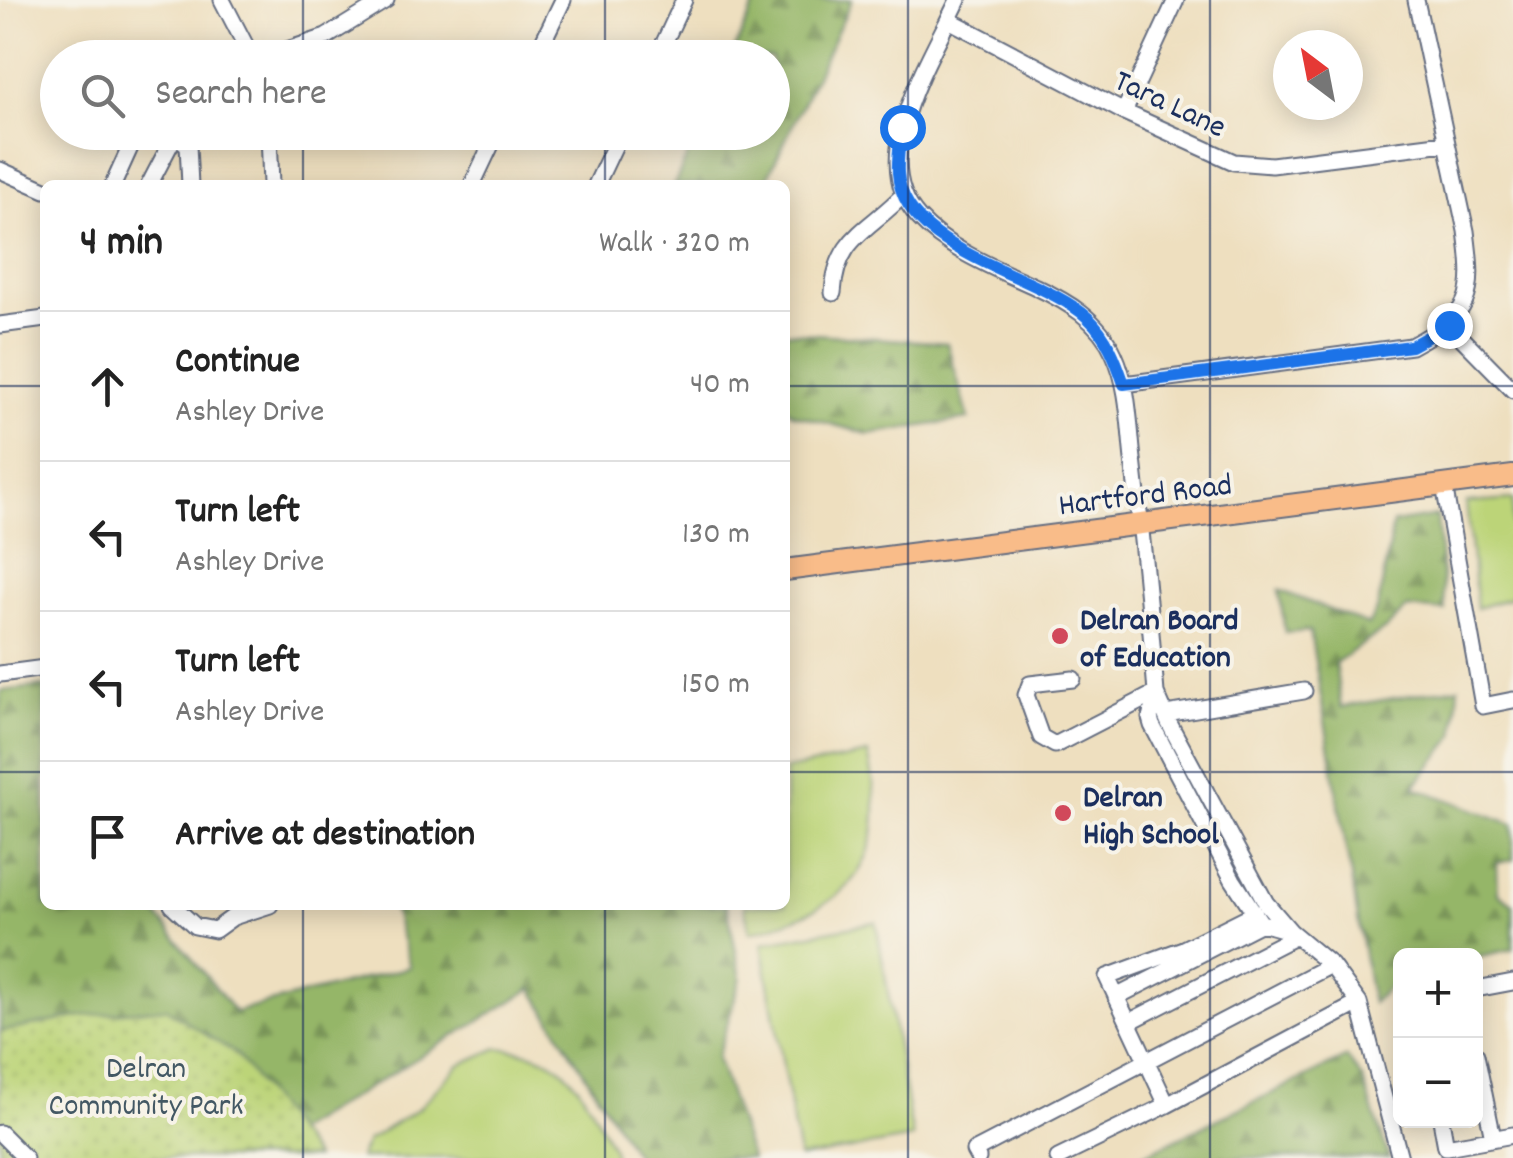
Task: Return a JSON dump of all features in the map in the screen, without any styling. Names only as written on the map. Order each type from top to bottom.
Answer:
[{"type":"main road","name":"Hartford Road","points":[[790,569],[1513,476]]},
{"type":"street","points":[[222,0],[243,40]]},
{"type":"street","points":[[317,40],[386,0]]},
{"type":"street","points":[[544,40],[563,0]]},
{"type":"street","points":[[665,40],[684,0]]},
{"type":"street","points":[[958,0],[918,82],[902,127],[898,175],[904,194],[917,216],[938,234],[1066,302],[1090,319],[1114,353],[1124,384],[1140,524],[1156,693],[1152,725],[1233,880],[1258,918],[1292,933]]},
{"type":"street","points":[[1124,112],[1176,0]]},
{"type":"street","points":[[1124,384],[1411,346],[1449,325],[1462,310],[1471,269],[1466,230],[1416,0]]},
{"type":"street","name":"Tara Lane","points":[[949,20],[1124,112],[1234,162],[1272,165],[1445,143]]},
{"type":"street","points":[[115,180],[129,150]]},
{"type":"street","points":[[151,180],[168,150]]},
{"type":"street","points":[[188,150],[190,180]]},
{"type":"street","points":[[270,150],[271,180]]},
{"type":"street","points":[[474,180],[489,150]]},
{"type":"street","points":[[598,180],[613,150]]},
{"type":"street","points":[[0,170],[40,188]]},
{"type":"street","points":[[834,293],[834,268],[841,254],[904,194]]},
{"type":"street","points":[[0,325],[40,320]]},
{"type":"street","points":[[1449,325],[1513,390]]},
{"type":"street","points":[[1444,485],[1483,706],[1513,700]]},
{"type":"street","points":[[0,674],[40,669]]},
{"type":"street","points":[[1073,679],[1030,684],[1026,695],[1041,737],[1055,745],[1156,693]]},
{"type":"street","points":[[1166,714],[1304,690]]},
{"type":"street","points":[[1156,693],[1266,903],[1292,933],[1331,965],[1359,1003],[1400,1158]]},
{"type":"street","points":[[177,910],[195,926],[215,930],[232,916],[253,910]]},
{"type":"street","points":[[1167,1106],[1116,997],[1258,918]]},
{"type":"street","points":[[1129,1022],[1292,933]]},
{"type":"street","points":[[978,1158],[974,1152],[1331,965]]},
{"type":"street","points":[[1483,988],[1513,982]]},
{"type":"street","points":[[1058,1158],[1167,1106],[1359,1003]]},
{"type":"street","points":[[1483,1087],[1494,1138]]},
{"type":"street","points":[[1442,1128],[1446,1147],[1513,1135]]},
{"type":"street","points":[[0,1133],[24,1158]]},
{"type":"green space","points":[[757,0],[852,0],[790,130],[790,40],[739,40]]},
{"type":"green space","points":[[690,150],[781,150],[766,180],[676,180]]},
{"type":"green space","points":[[790,332],[947,343],[969,419],[868,434],[793,414]]},
{"type":"green space","points":[[1513,500],[1513,597],[1477,608],[1466,503]]},
{"type":"green space","points":[[1437,516],[1445,611],[1407,608],[1388,627],[1335,663],[1341,707],[1459,687],[1455,735],[1414,787],[1513,824],[1513,860],[1497,863],[1498,893],[1513,904],[1513,949],[1483,955],[1483,948],[1393,948],[1393,984],[1372,1003],[1310,631],[1285,633],[1279,590],[1368,625],[1378,607],[1393,523]]},
{"type":"green space","points":[[40,687],[40,910],[153,910],[235,1012],[410,967],[393,910],[728,910],[741,978],[717,1058],[751,1158],[637,1158],[532,989],[293,1133],[236,1054],[82,1016],[0,1032],[0,691]]},
{"type":"green space","points":[[868,754],[875,823],[869,851],[857,874],[839,894],[786,922],[750,932],[745,910],[790,910],[790,769]]},
{"type":"green space","points":[[876,922],[913,1138],[799,1158],[762,943]]},
{"type":"green space","name":"Delran Community Park","points":[[165,1008],[236,1054],[315,1158],[0,1158],[0,1032],[82,1016]]},
{"type":"green space","points":[[498,1048],[543,1058],[572,1079],[592,1109],[615,1158],[359,1158],[367,1141],[419,1108],[459,1065]]},
{"type":"green space","points":[[1347,1057],[1363,1080],[1389,1158],[1137,1158]]},
{"type":"place","name":"Delran Board of Education","points":[[1060,636]]},
{"type":"place","name":"Delran High School","points":[[1063,813]]},
{"type":"route","points":[[902,127],[898,175],[917,216],[938,234],[1066,302],[1090,319],[1114,353],[1124,384],[1411,346],[1449,325]]}]
